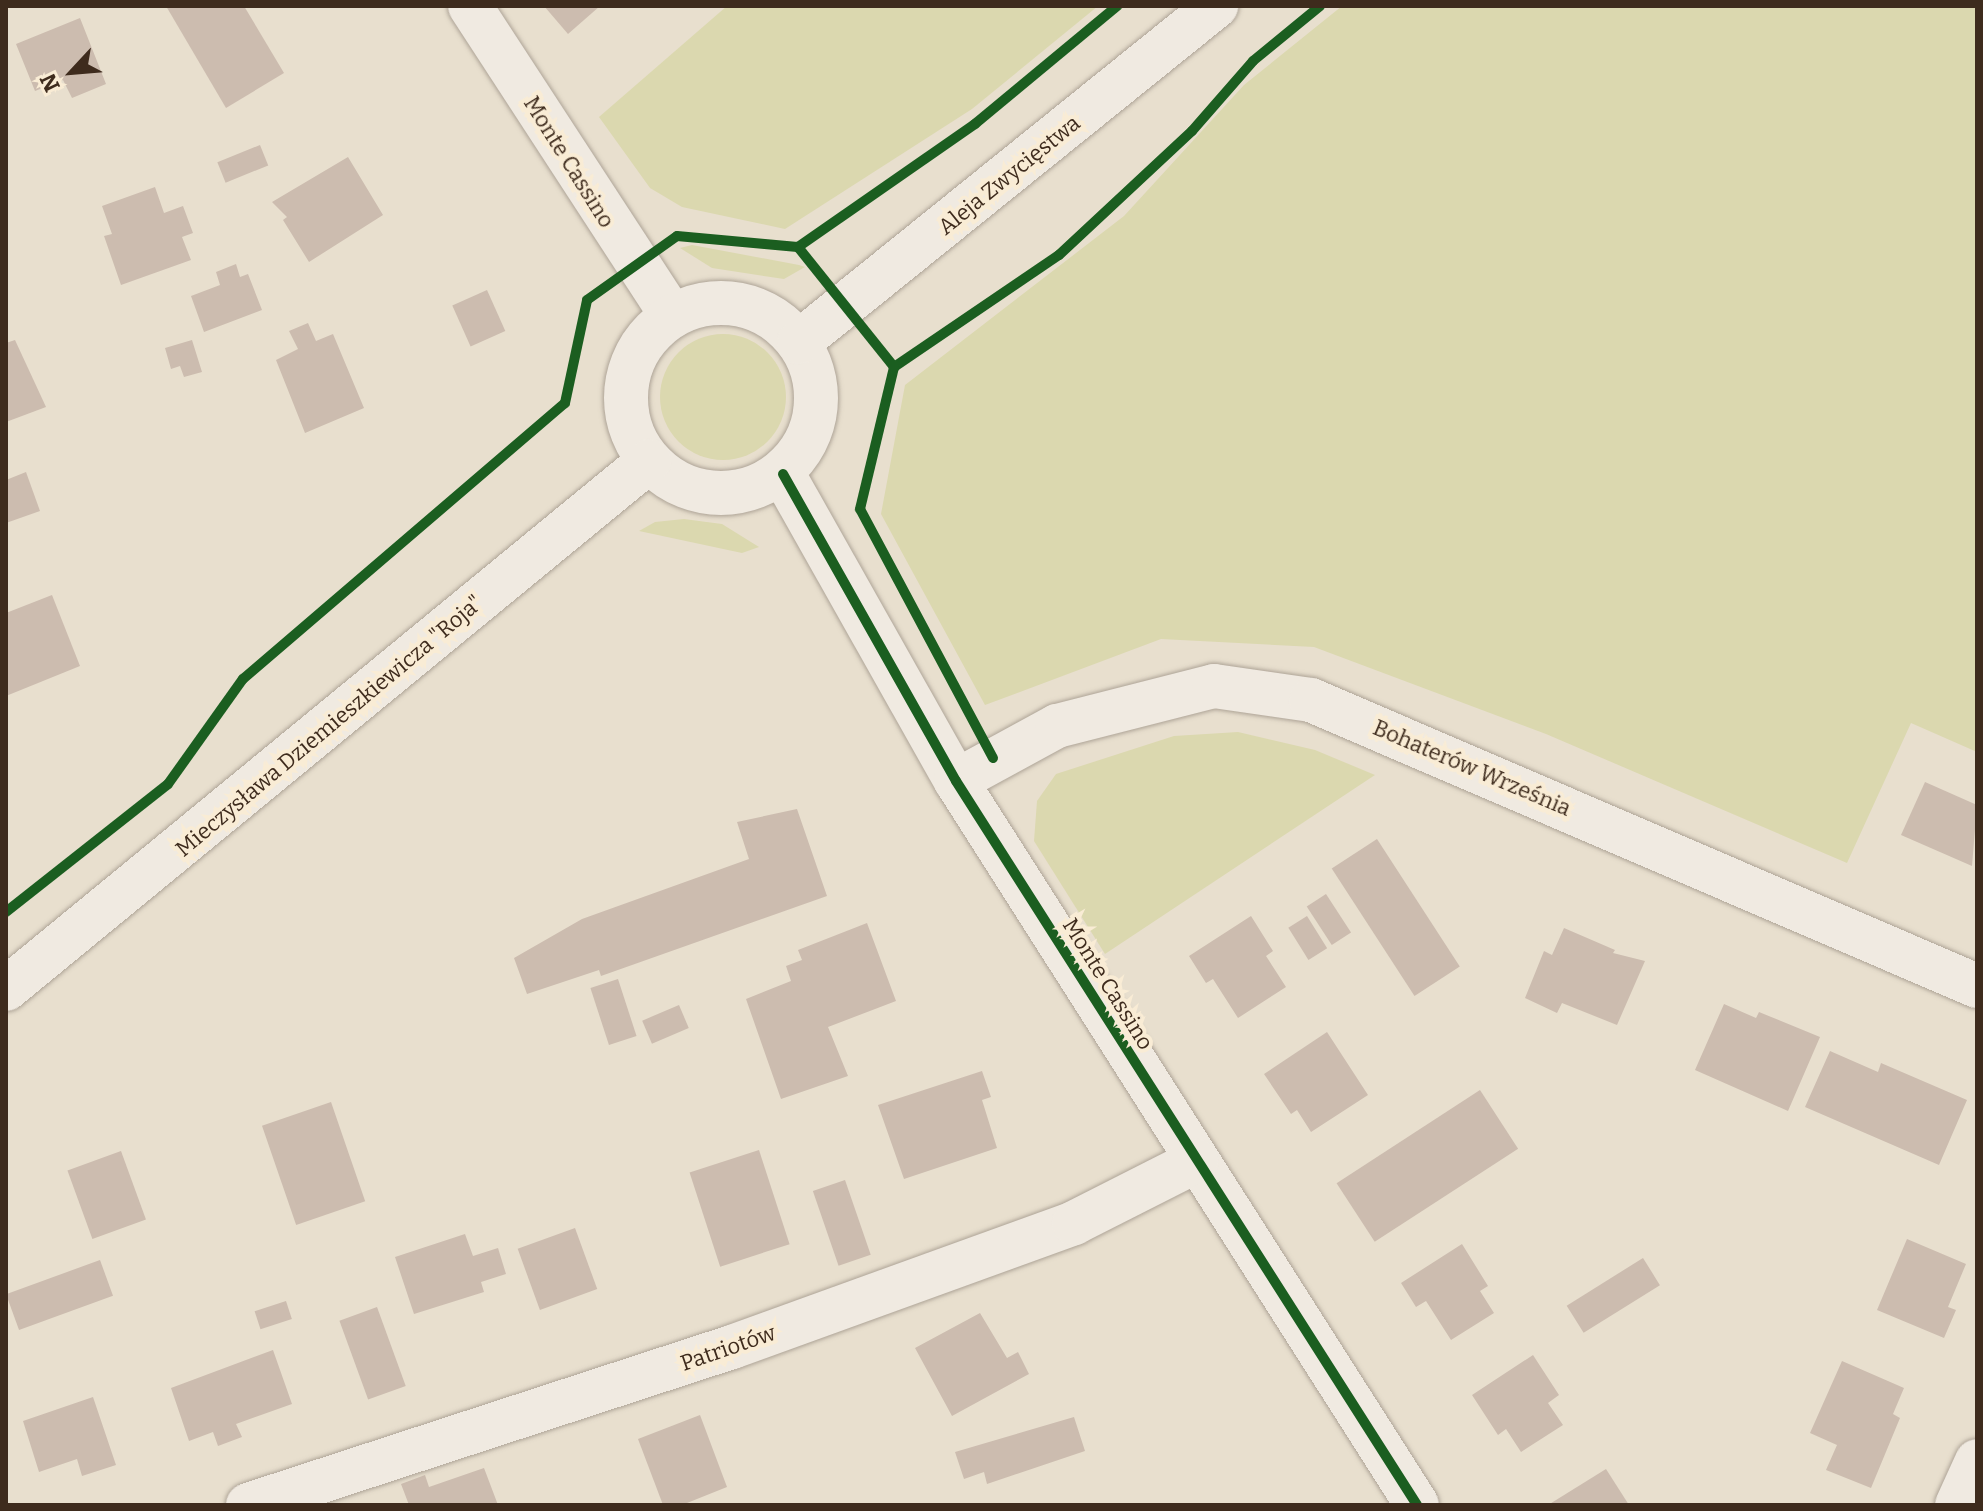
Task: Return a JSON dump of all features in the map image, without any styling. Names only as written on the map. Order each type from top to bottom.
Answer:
[{"type":"street","name":"Monte Cassino","points":[[470,6],[672,316]]},
{"type":"street","name":"Aleja Zwycięstwa","points":[[799,342],[1216,6]]},
{"type":"street","points":[[698,305],[754,308],[799,342],[813,370],[817,400],[811,431],[783,474],[750,490],[711,493],[678,483],[649,461],[627,414],[628,376],[641,346],[672,316],[698,305]]},
{"type":"street","name":"Mieczysława Dziemieszkiewicza \"Roja\"","points":[[6,989],[649,461]]},
{"type":"street","name":"Monte Cassino","points":[[783,474],[956,781],[1417,1505]]},
{"type":"street","name":"Bohaterów Września","points":[[956,781],[1057,726],[1214,686],[1311,700],[1977,986]]},
{"type":"street","name":"Patriotów","points":[[248,1505],[762,1336],[1074,1223],[1196,1161]]},
{"type":"street","points":[[1957,1505],[1977,1461]]},
{"type":"shaded area","points":[[727,6],[1098,6],[972,109],[785,229],[682,207],[650,188],[599,117]]},
{"type":"shaded area","points":[[1342,6],[1977,6],[1977,752],[1911,723],[1847,863],[1546,734],[1314,647],[1161,639],[985,705],[881,514],[905,385],[1124,216],[1244,85]]},
{"type":"shaded area","points":[[692,245],[805,267],[784,279],[712,268],[680,248]]},
{"type":"shaded area","points":[[723,334],[747,339],[768,352],[781,373],[786,397],[781,421],[768,442],[747,455],[723,460],[699,455],[678,442],[665,421],[660,397],[665,373],[678,352],[699,339]]},
{"type":"shaded area","points":[[684,519],[722,524],[759,547],[742,553],[639,531],[655,522]]},
{"type":"shaded area","points":[[1238,732],[1315,750],[1375,775],[1105,954],[1034,841],[1037,801],[1056,774],[1174,736]]},
{"type":"building","points":[[166,6],[244,6],[284,73],[226,108]]},
{"type":"building","points":[[544,6],[600,6],[568,34]]},
{"type":"building","points":[[80,18],[106,84],[72,98],[63,80],[35,91],[16,44]]},
{"type":"building","points":[[260,145],[268,165],[226,183],[217,162]]},
{"type":"building","points":[[348,157],[383,215],[309,262],[283,220],[287,217],[272,202]]},
{"type":"building","points":[[155,187],[164,213],[183,206],[193,233],[182,237],[191,260],[121,285],[104,236],[112,234],[102,206]]},
{"type":"building","points":[[236,264],[240,277],[248,274],[262,310],[204,332],[191,296],[220,285],[216,272]]},
{"type":"building","points":[[487,290],[505,331],[471,347],[452,305]]},
{"type":"building","points":[[308,323],[316,341],[333,334],[364,408],[305,433],[276,360],[298,349],[289,331]]},
{"type":"building","points":[[15,340],[46,407],[6,422],[6,343]]},
{"type":"building","points":[[192,340],[202,372],[184,377],[180,366],[171,369],[165,348]]},
{"type":"building","points":[[26,472],[40,511],[6,523],[6,480]]},
{"type":"building","points":[[52,595],[80,666],[6,696],[6,613]]},
{"type":"building","points":[[1925,782],[1977,805],[1972,866],[1901,835]]},
{"type":"building","points":[[797,809],[827,896],[601,976],[599,970],[527,994],[514,958],[582,919],[749,859],[737,822]]},
{"type":"building","points":[[1377,839],[1460,966],[1414,996],[1332,868]]},
{"type":"building","points":[[1326,894],[1351,933],[1332,945],[1307,907]]},
{"type":"building","points":[[1251,916],[1273,951],[1266,956],[1286,987],[1238,1018],[1213,979],[1206,983],[1189,956]]},
{"type":"building","points":[[1307,916],[1327,948],[1308,960],[1288,928]]},
{"type":"building","points":[[867,923],[896,1001],[828,1027],[848,1076],[781,1099],[746,999],[791,981],[786,966],[802,960],[798,950]]},
{"type":"building","points":[[1564,928],[1615,950],[1613,953],[1645,961],[1617,1025],[1562,1003],[1557,1013],[1525,998],[1544,951],[1552,955]]},
{"type":"building","points":[[618,979],[637,1036],[609,1045],[590,988]]},
{"type":"building","points":[[1724,1004],[1756,1018],[1759,1012],[1820,1037],[1788,1111],[1695,1070]]},
{"type":"building","points":[[679,1005],[689,1028],[652,1044],[642,1021]]},
{"type":"building","points":[[1327,1032],[1368,1095],[1311,1132],[1297,1110],[1291,1114],[1264,1074]]},
{"type":"building","points":[[1830,1051],[1878,1072],[1881,1063],[1967,1100],[1939,1165],[1805,1107]]},
{"type":"building","points":[[982,1071],[991,1097],[982,1100],[997,1148],[904,1179],[878,1105]]},
{"type":"building","points":[[1480,1090],[1518,1149],[1375,1242],[1337,1183]]},
{"type":"building","points":[[331,1102],[365,1201],[296,1225],[262,1126]]},
{"type":"building","points":[[759,1150],[790,1244],[720,1267],[690,1173]]},
{"type":"building","points":[[121,1151],[146,1220],[92,1239],[67,1170]]},
{"type":"building","points":[[845,1180],[871,1255],[839,1266],[813,1191]]},
{"type":"building","points":[[575,1228],[597,1289],[540,1310],[518,1249]]},
{"type":"building","points":[[465,1234],[473,1256],[498,1248],[506,1274],[481,1282],[484,1292],[414,1314],[395,1257]]},
{"type":"building","points":[[1907,1239],[1966,1264],[1948,1307],[1956,1310],[1944,1338],[1877,1310]]},
{"type":"building","points":[[1462,1244],[1488,1286],[1480,1291],[1494,1313],[1451,1340],[1426,1301],[1416,1307],[1401,1283]]},
{"type":"building","points":[[1643,1258],[1660,1285],[1584,1333],[1567,1306]]},
{"type":"building","points":[[100,1260],[113,1296],[19,1330],[6,1294]]},
{"type":"building","points":[[286,1301],[292,1319],[260,1329],[255,1311]]},
{"type":"building","points":[[377,1307],[406,1386],[368,1400],[339,1321]]},
{"type":"building","points":[[980,1313],[1007,1358],[1018,1352],[1029,1374],[952,1416],[915,1348]]},
{"type":"building","points":[[273,1350],[292,1404],[236,1424],[242,1437],[218,1446],[213,1432],[189,1441],[171,1388]]},
{"type":"building","points":[[1533,1355],[1559,1395],[1548,1403],[1563,1425],[1521,1452],[1506,1429],[1498,1435],[1472,1395]]},
{"type":"building","points":[[1842,1361],[1904,1388],[1893,1414],[1900,1418],[1871,1488],[1826,1470],[1837,1445],[1810,1433]]},
{"type":"building","points":[[93,1397],[116,1465],[82,1476],[77,1459],[39,1472],[23,1421]]},
{"type":"building","points":[[700,1415],[727,1487],[682,1505],[663,1505],[638,1439]]},
{"type":"building","points":[[1074,1417],[1085,1451],[987,1484],[984,1472],[964,1479],[955,1452]]},
{"type":"building","points":[[484,1468],[498,1505],[409,1505],[401,1484],[425,1475],[429,1487]]},
{"type":"building","points":[[1606,1469],[1629,1505],[1548,1505]]},
{"type":"cycle path","points":[[798,247],[975,124],[1117,6]]},
{"type":"cycle path","points":[[993,758],[860,509],[894,367],[1059,255],[1192,131],[1253,61],[1320,6]]},
{"type":"cycle path","points":[[6,912],[168,784],[243,679],[565,403],[587,300],[677,236],[798,247],[894,367]]},
{"type":"cycle path","points":[[783,474],[956,781],[1417,1505]]}]
